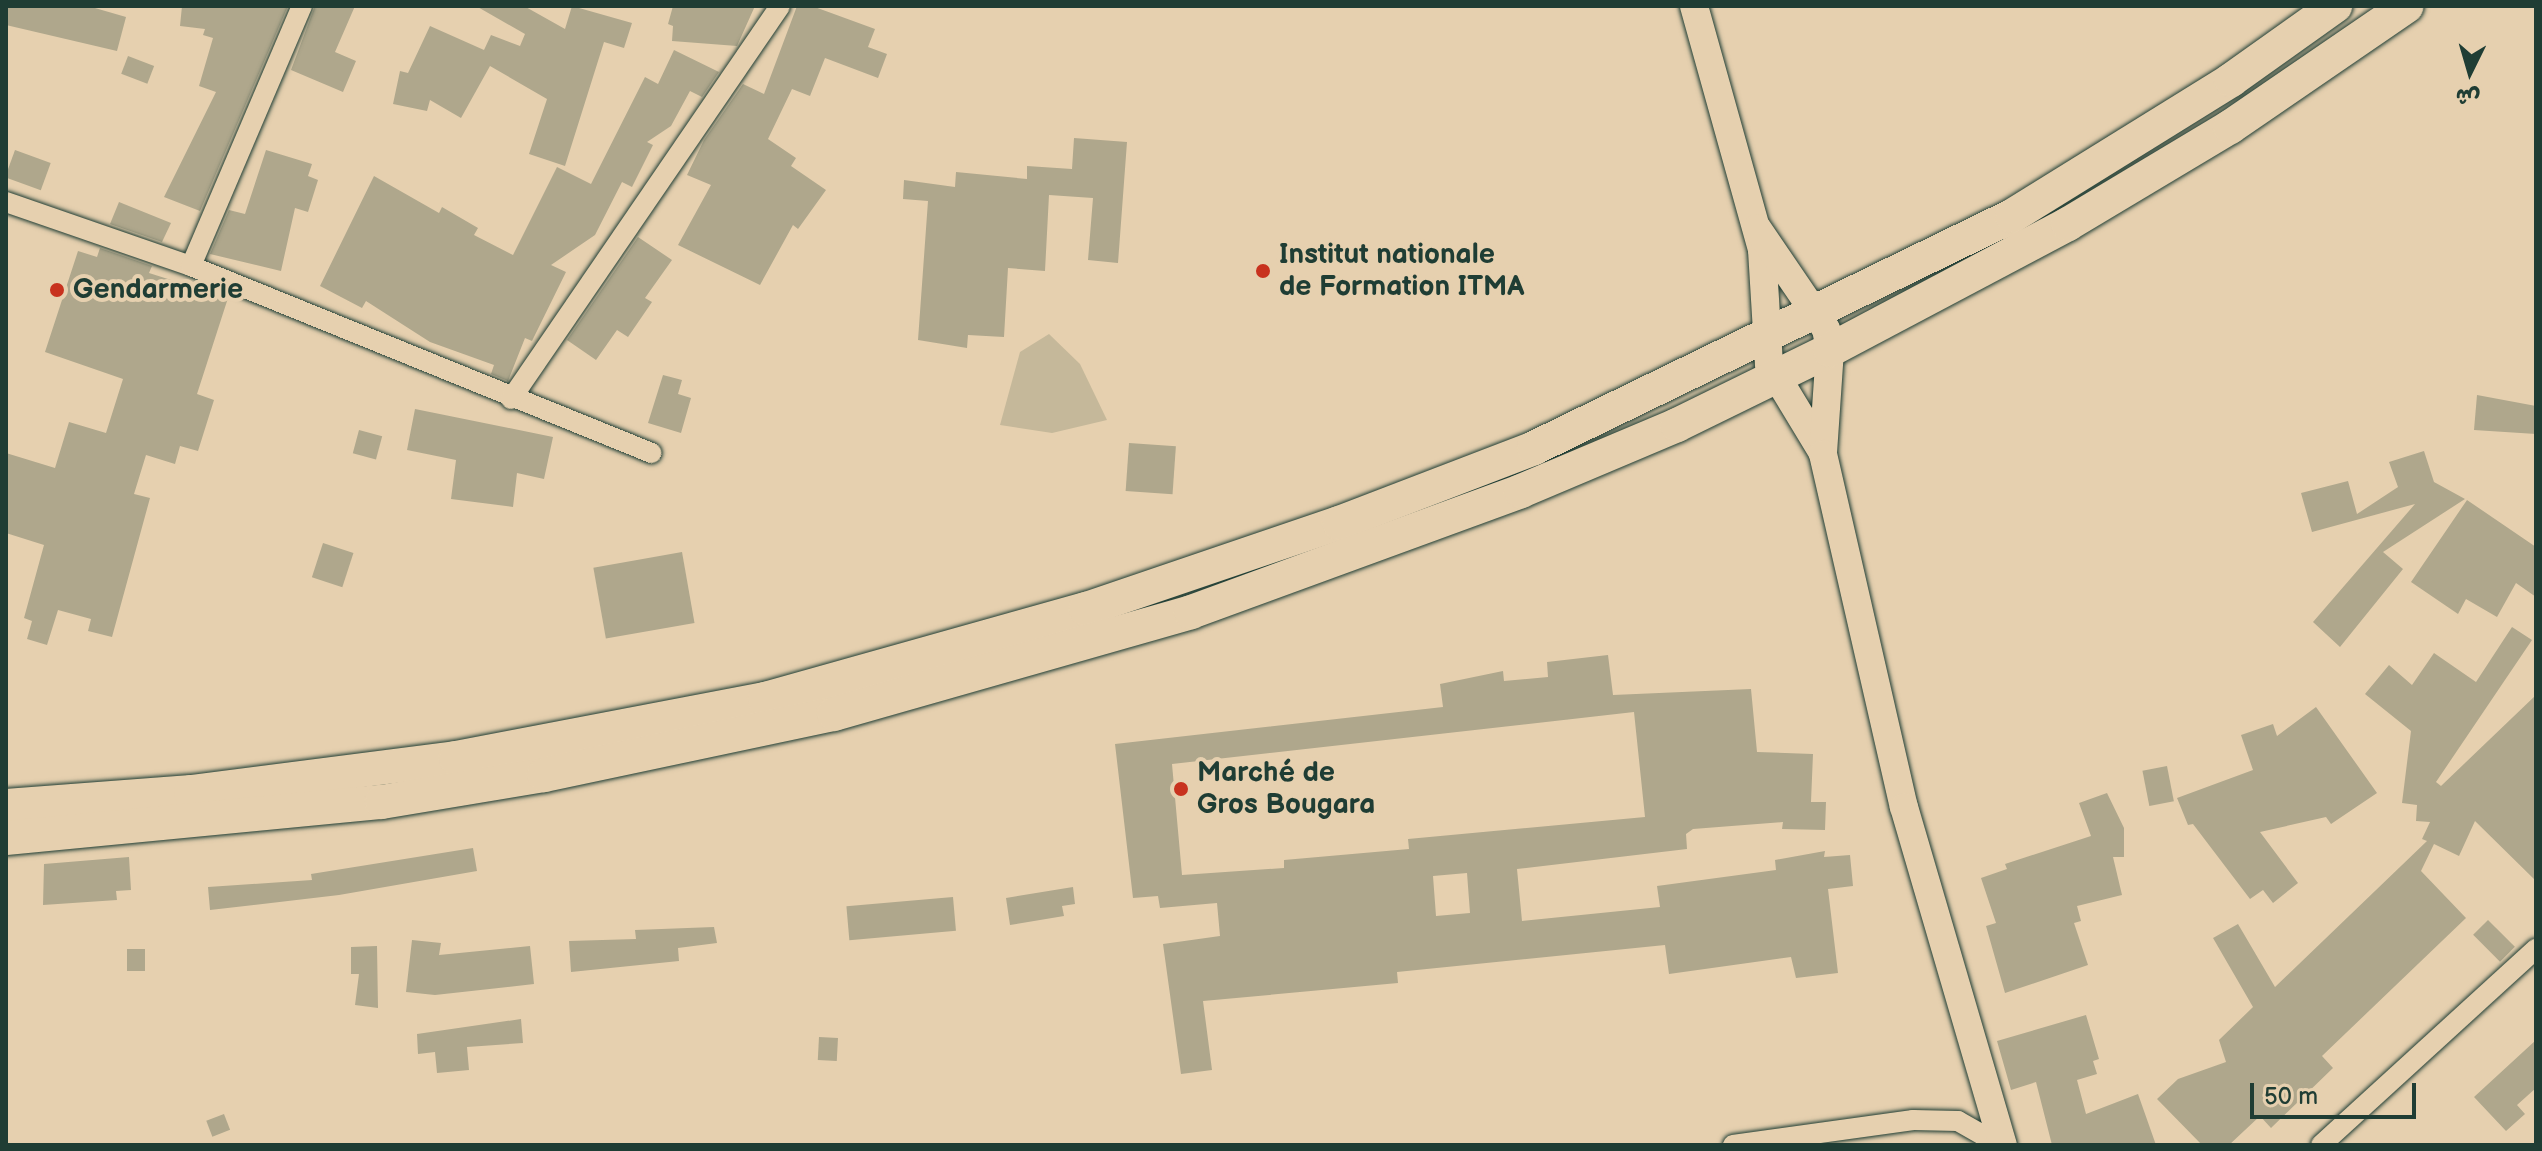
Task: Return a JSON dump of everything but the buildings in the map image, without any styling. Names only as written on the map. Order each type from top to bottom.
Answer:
[{"type":"highway","points":[[6,806],[191,792],[456,758],[765,699],[938,653],[1353,518],[1534,448],[2012,216],[2231,80],[2335,6]]},
{"type":"highway","points":[[6,838],[382,802],[681,749],[971,679],[1191,612],[1521,491],[1677,425],[1830,350],[2068,224],[2230,127],[2407,6]]},
{"type":"main road","points":[[1694,6],[1757,228],[1764,272],[1763,338],[1774,377],[1823,454]]},
{"type":"main road","points":[[1757,228],[1826,329],[1830,350],[1823,454],[1904,807],[2001,1145]]},
{"type":"street","points":[[191,266],[302,6]]},
{"type":"street","points":[[511,399],[780,6]]},
{"type":"street","points":[[6,202],[191,266],[511,399],[652,453]]},
{"type":"street","points":[[2321,1145],[2536,949]]},
{"type":"street","points":[[1733,1145],[1913,1120],[1958,1121],[2001,1145]]},
{"type":"shaded area","points":[[1049,334],[1080,364],[1107,420],[1052,433],[1000,425],[1020,352]]},
{"type":"place","name":"Institut nationale de Formation ITMA","points":[[1263,271]]},
{"type":"place","name":"Gendarmerie","points":[[57,290]]},
{"type":"place","name":"Marché de Gros Bougara","points":[[1181,789]]}]
